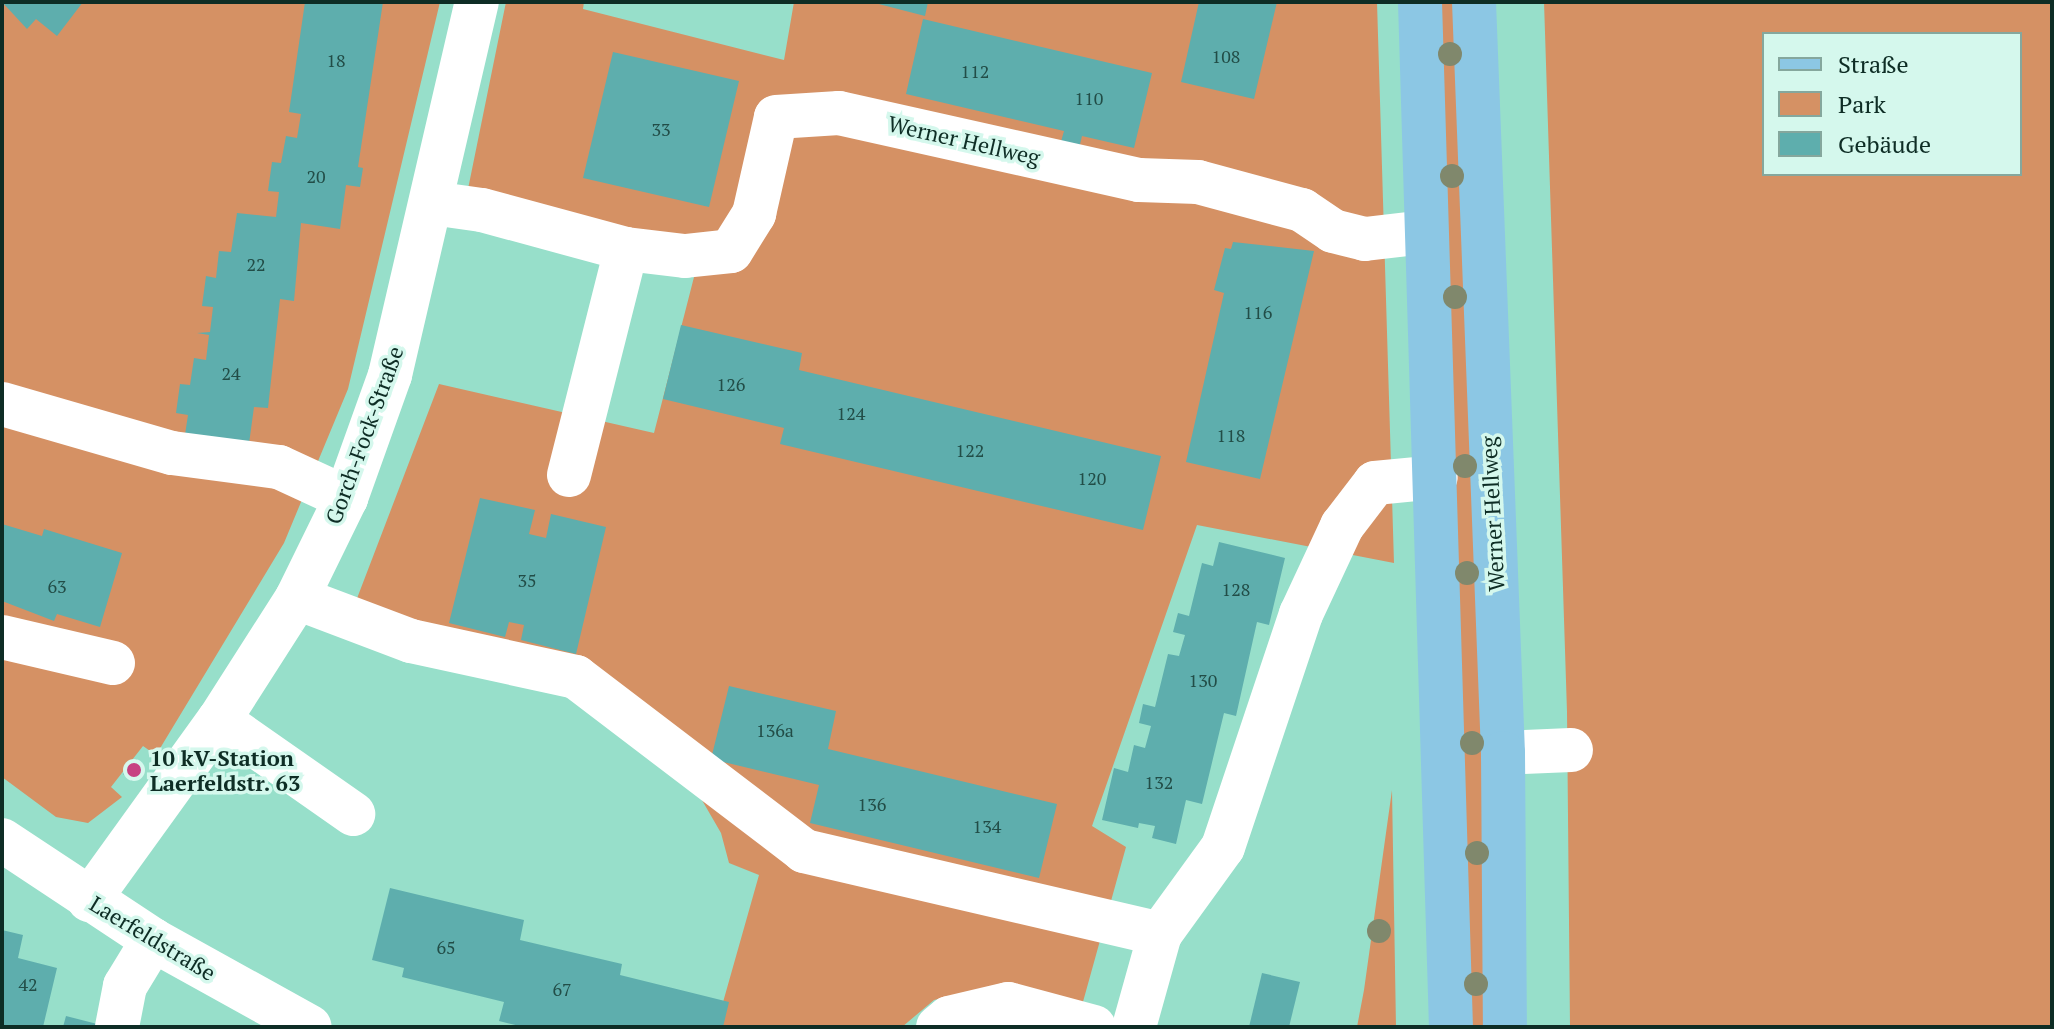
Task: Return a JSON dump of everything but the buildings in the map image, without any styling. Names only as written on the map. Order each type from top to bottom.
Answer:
[{"type":"main road","points":[[1420,2],[1451,1027]]},
{"type":"main road","name":"Werner Hellweg","points":[[1474,2],[1503,753],[1505,1027]]},
{"type":"street","name":"Gorch-Fock-Straße","points":[[89,900],[219,720],[297,598],[346,498],[390,375],[477,2]]},
{"type":"street","name":"Werner Hellweg","points":[[626,249],[685,256],[731,251],[754,214],[776,117],[839,113],[1139,180],[1198,182],[1302,210],[1333,231],[1365,239],[1425,232]]},
{"type":"street","points":[[432,203],[482,210],[626,249],[569,475]]},
{"type":"street","points":[[2,404],[172,453],[279,467],[346,498]]},
{"type":"street","points":[[1134,1027],[1160,934],[1223,847],[1301,614],[1357,501],[1375,483],[1436,477]]},
{"type":"street","points":[[297,598],[411,641],[576,677],[804,851],[1160,934]]},
{"type":"street","points":[[2,637],[113,663]]},
{"type":"street","points":[[219,720],[353,814]]},
{"type":"street","points":[[1503,753],[1571,750]]},
{"type":"street","name":"Laerfeldstraße","points":[[2,840],[153,940],[310,1027]]},
{"type":"street","points":[[117,1027],[125,986],[153,940]]},
{"type":"street","points":[[938,1027],[949,1018],[1008,1004],[1094,1027]]},
{"type":"green space","points":[[2,2],[440,2],[348,389],[284,543],[156,755],[143,746],[111,787],[122,797],[88,823],[56,817],[2,777]]},
{"type":"green space","points":[[506,2],[584,2],[583,9],[784,60],[794,2],[1377,2],[1394,563],[1197,525],[1092,826],[1126,847],[1081,1009],[999,985],[934,1000],[902,1027],[716,1027],[759,875],[729,863],[721,833],[699,795],[606,703],[343,635],[439,384],[654,433],[703,242],[622,232],[468,189]]},
{"type":"green space","points":[[1434,2],[1461,2],[1493,1027],[1462,1027]]},
{"type":"green space","points":[[1544,2],[2052,2],[2052,1027],[1570,1027],[1567,712]]},
{"type":"green space","points":[[1392,790],[1396,1027],[1357,1027],[1364,990]]},
{"type":"place","name":"10 kV-Station Laerfeldstr. 63","points":[[134,770]]}]
